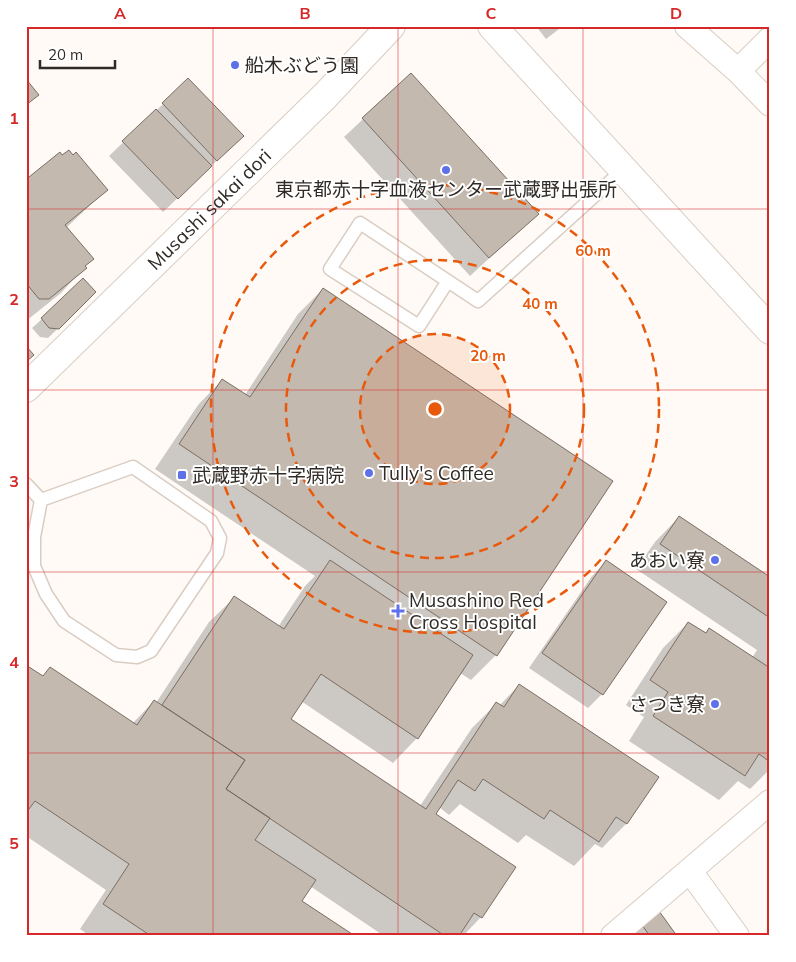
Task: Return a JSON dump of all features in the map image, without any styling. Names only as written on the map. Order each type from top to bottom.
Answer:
[{"type":"main road","name":"Musashi sakai dori","points":[[26,388],[326,96],[391,26]]},
{"type":"main road","points":[[492,26],[770,330]]},
{"type":"street","points":[[687,26],[738,71],[770,104]]},
{"type":"street","points":[[738,71],[770,39]]},
{"type":"street","points":[[613,936],[770,802]]},
{"type":"street","points":[[690,871],[737,936]]},
{"type":"lane","points":[[448,281],[419,326],[330,269],[360,223],[448,281],[478,301],[623,170]]},
{"type":"lane","points":[[133,467],[212,521],[220,538],[217,553],[152,651],[137,657],[116,656],[64,620],[46,594],[34,566],[34,537],[42,500],[133,467]]},
{"type":"lane","points":[[26,484],[42,500]]},
{"type":"building","points":[[411,73],[539,214],[489,258],[362,118]]},
{"type":"building","points":[[188,78],[244,136],[217,161],[162,103]]},
{"type":"building","points":[[26,79],[39,95],[26,105]]},
{"type":"building","points":[[156,109],[212,166],[178,199],[122,141]]},
{"type":"building","points":[[69,150],[73,155],[76,152],[108,190],[65,225],[94,259],[85,266],[87,268],[49,299],[39,299],[26,283],[26,173],[29,177],[60,152],[62,155]]},
{"type":"building","points":[[83,278],[96,292],[59,329],[49,328],[41,318]]},
{"type":"building","points":[[323,288],[613,481],[497,656],[179,444],[222,379],[250,397]]},
{"type":"building","points":[[26,346],[34,355],[26,362]]},
{"type":"building","name":"あおい寮","points":[[679,516],[770,577],[770,618],[660,544]]},
{"type":"building","points":[[330,560],[473,655],[418,739],[321,674],[291,719],[426,809],[496,702],[504,707],[519,684],[659,777],[627,824],[616,817],[599,842],[550,810],[544,819],[483,779],[475,791],[458,780],[436,814],[516,867],[482,918],[474,913],[459,936],[445,936],[226,789],[245,760],[162,705],[234,596],[284,629]]},
{"type":"building","points":[[606,560],[667,602],[603,695],[542,653]]},
{"type":"building","name":"さつき寮","points":[[688,622],[706,633],[709,628],[770,668],[770,762],[759,754],[745,776],[653,716],[668,692],[650,680]]},
{"type":"building","points":[[26,665],[43,676],[50,667],[137,725],[154,700],[245,760],[226,789],[270,818],[255,840],[316,880],[302,901],[355,936],[151,936],[103,904],[129,864],[35,801],[26,813]]},
{"type":"building","points":[[659,911],[677,936],[650,936],[641,924]]},
{"type":"place","name":"船木ぶどう園","points":[[235,65]]},
{"type":"place","name":"東京都赤十字血液センター武蔵野出張所","points":[[446,170]]},
{"type":"place","name":"Tully's Coffee","points":[[369,473]]},
{"type":"place","name":"武蔵野赤十字病院","points":[[182,475]]},
{"type":"place","name":"あおい寮","points":[[715,560]]},
{"type":"place","name":"Musashino Red Cross Hospital","points":[[398,611]]},
{"type":"place","name":"さつき寮","points":[[715,704]]}]
